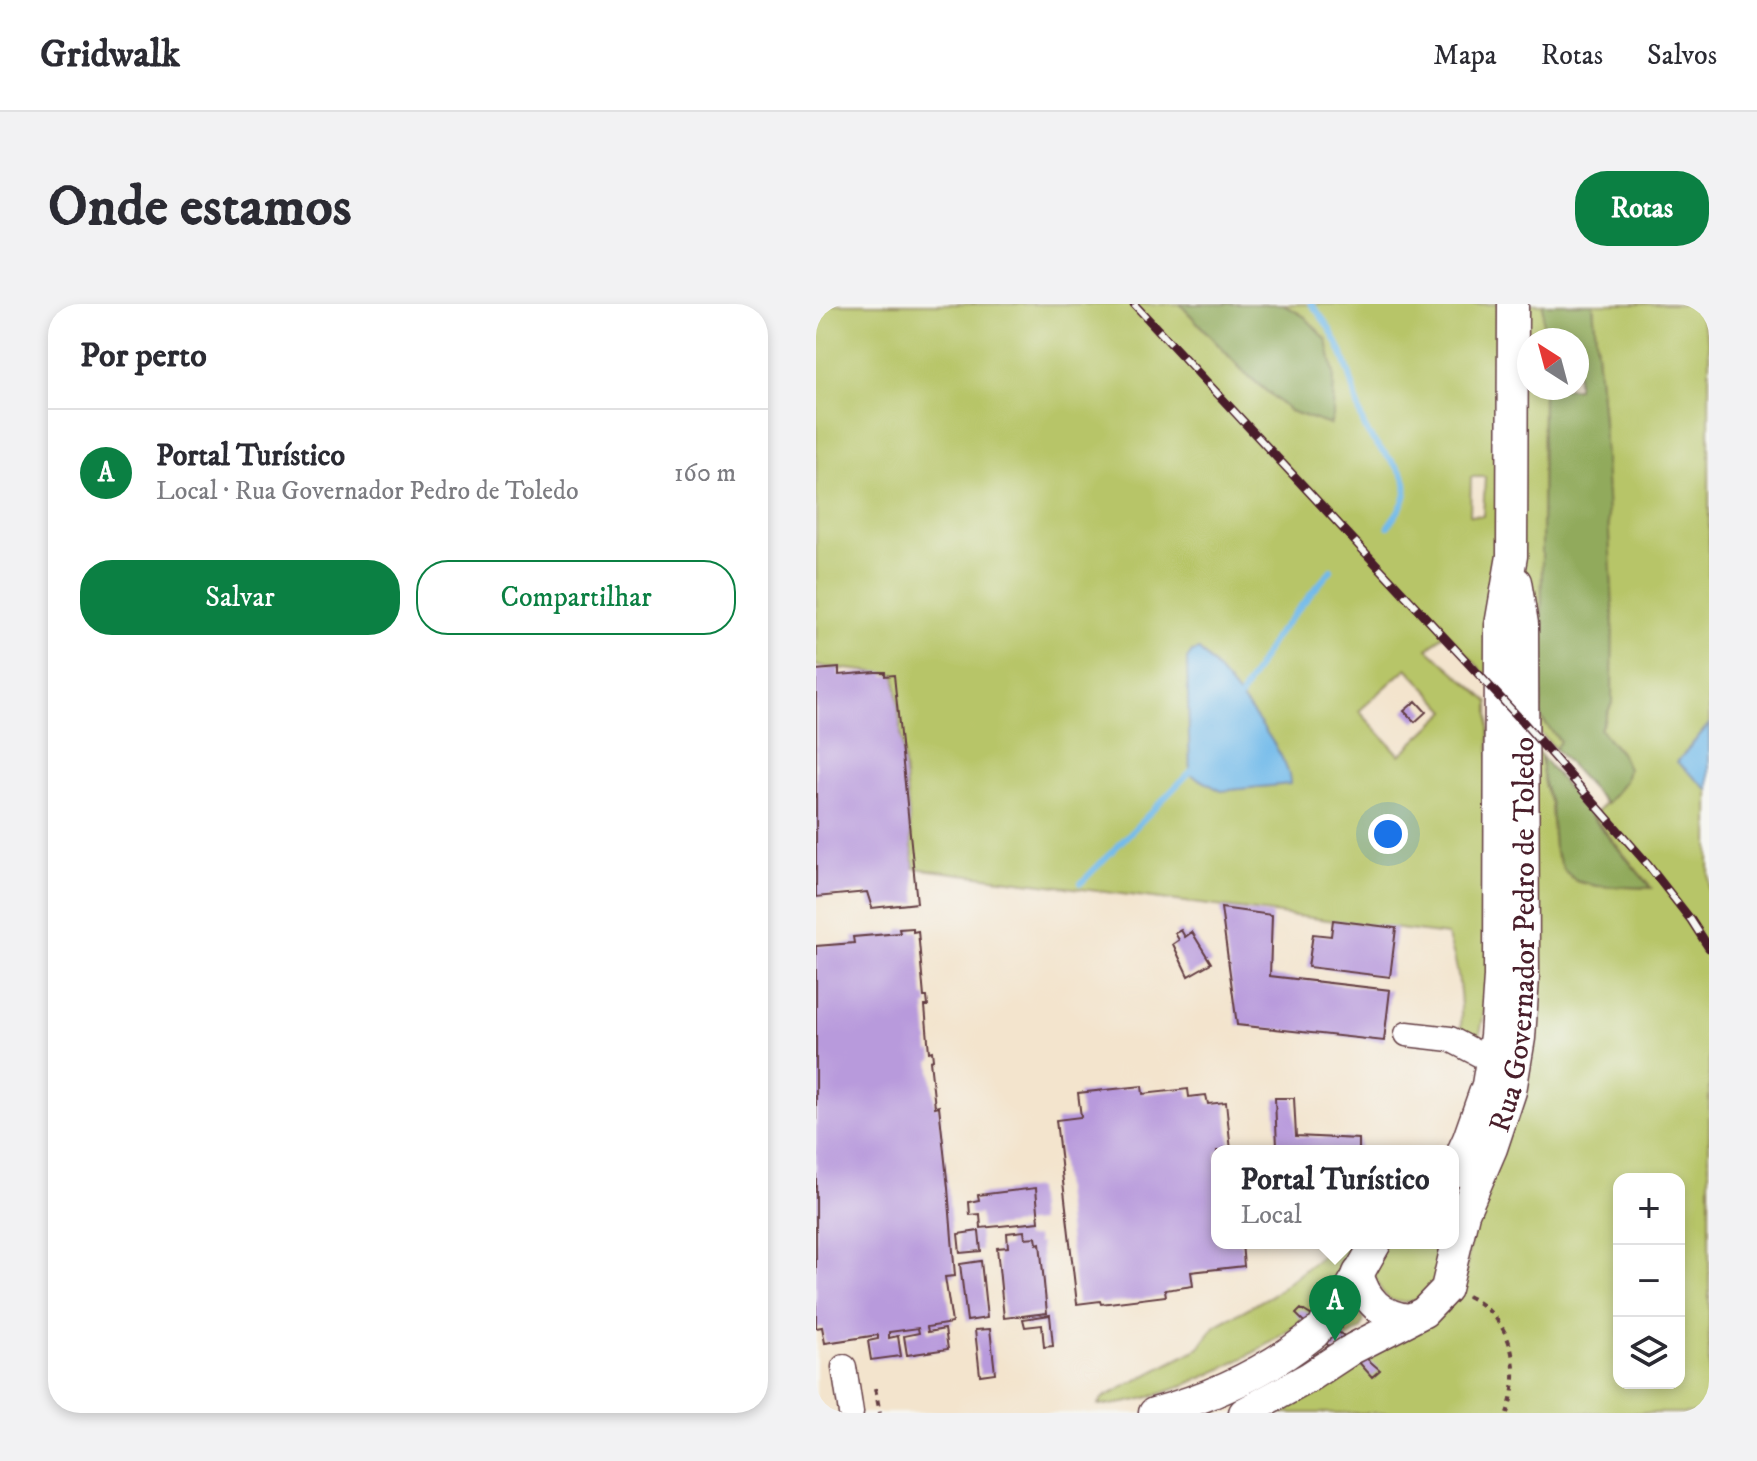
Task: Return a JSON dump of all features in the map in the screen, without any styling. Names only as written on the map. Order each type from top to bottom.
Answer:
[{"type":"main road","name":"Rua Governador Pedro de Toledo","points":[[1459,1234],[1464,1213],[1492,1148],[1511,1091],[1522,1015],[1523,624],[1512,556],[1513,304]]},
{"type":"main road","name":"Rua Governador Pedro de Toledo","points":[[1459,1157],[1478,1111],[1492,1061],[1499,977],[1500,625],[1512,556]]},
{"type":"main road","points":[[1154,1413],[1232,1384],[1292,1351],[1320,1328],[1343,1301],[1372,1249]]},
{"type":"main road","points":[[1441,1249],[1450,1272]]},
{"type":"main road","name":"Rua Governador Pedro de Toledo","points":[[1244,1413],[1424,1312],[1437,1301],[1450,1281],[1455,1249]]},
{"type":"main road","points":[[1358,1273],[1361,1285],[1375,1305],[1397,1318],[1409,1319]]},
{"type":"lane","points":[[1407,1034],[1450,1039],[1492,1061]]},
{"type":"lane","points":[[844,1367],[851,1413]]},
{"type":"path","points":[[1484,1307],[1508,1336],[1515,1358],[1513,1396],[1507,1413]]},
{"type":"path","points":[[875,1388],[880,1413]]},
{"type":"green space","points":[[816,304],[1180,304],[1244,372],[1290,411],[1330,424],[1305,317],[1283,304],[1543,304],[1543,328],[1517,328],[1517,400],[1543,400],[1541,718],[1561,741],[1555,749],[1446,632],[1428,649],[1489,702],[1491,976],[1479,1039],[1461,1029],[1459,981],[1447,935],[914,868],[895,674],[816,666]],"holes":[[[1471,477],[1485,477],[1483,516],[1470,515]],[[1407,668],[1447,711],[1400,755],[1359,711]]]},
{"type":"green space","points":[[1180,304],[1283,304],[1305,317],[1327,340],[1334,374],[1330,425],[1290,411],[1244,372]]},
{"type":"green space","points":[[1543,304],[1593,304],[1613,608],[1612,703],[1600,729],[1621,754],[1628,769],[1625,781],[1606,804],[1555,749],[1560,741],[1541,718],[1543,400],[1589,400],[1589,328],[1543,328]]},
{"type":"green space","points":[[1593,304],[1697,304],[1709,343],[1709,1413],[1262,1413],[1456,1295],[1465,1279],[1533,747],[1541,756],[1544,784],[1551,804],[1554,848],[1576,881],[1597,886],[1651,888],[1593,816],[1625,781],[1621,754],[1600,729],[1612,703],[1603,421]]},
{"type":"green space","points":[[1541,756],[1651,888],[1597,886],[1576,881],[1564,870],[1554,848],[1551,804],[1544,784]]},
{"type":"green space","points":[[1349,1249],[1335,1288],[1313,1312],[1287,1332],[1257,1351],[1188,1384],[1155,1396],[1098,1405],[1103,1398],[1199,1348],[1215,1326],[1274,1294],[1328,1251]]},
{"type":"green space","points":[[1382,1249],[1434,1249],[1441,1263],[1429,1296],[1407,1302],[1385,1296],[1372,1267]]},
{"type":"green space","points":[[1353,1313],[1364,1319],[1361,1329],[1240,1401],[1213,1413],[1196,1413]]},
{"type":"water","points":[[1199,650],[1268,734],[1287,770],[1290,784],[1221,791],[1190,774],[1187,659],[1192,652]]},
{"type":"water","points":[[1709,724],[1709,790],[1677,762]]},
{"type":"building","points":[[839,668],[839,675],[885,672],[885,676],[894,675],[917,903],[872,908],[867,892],[816,897],[816,670]]},
{"type":"building","points":[[1416,701],[1426,712],[1415,722],[1404,711]]},
{"type":"building","points":[[1221,908],[1272,915],[1270,976],[1390,990],[1384,1041],[1237,1025]]},
{"type":"building","points":[[1333,920],[1396,928],[1390,977],[1308,967],[1313,934],[1331,936]]},
{"type":"building","points":[[913,928],[913,932],[918,931],[924,997],[927,997],[928,1006],[925,1006],[929,1052],[932,1051],[933,1060],[930,1061],[935,1107],[939,1106],[948,1188],[955,1276],[945,1277],[952,1323],[927,1327],[928,1332],[945,1329],[948,1349],[907,1355],[904,1336],[919,1333],[918,1328],[889,1332],[889,1338],[898,1336],[901,1356],[871,1360],[868,1341],[878,1339],[878,1335],[825,1343],[822,1327],[816,1328],[816,946],[854,943],[853,937],[900,933],[899,929]]},
{"type":"building","points":[[1181,930],[1185,937],[1192,932],[1211,963],[1188,976],[1173,944],[1179,940],[1175,933]]},
{"type":"building","points":[[1142,1086],[1143,1094],[1188,1089],[1189,1097],[1206,1095],[1208,1104],[1226,1102],[1230,1145],[1211,1145],[1211,1249],[1243,1249],[1244,1266],[1191,1272],[1193,1286],[1165,1290],[1166,1296],[1077,1304],[1056,1120],[1081,1117],[1078,1093]]},
{"type":"building","points":[[1275,1098],[1294,1098],[1296,1136],[1359,1139],[1359,1145],[1277,1145]]},
{"type":"building","points":[[1036,1188],[1039,1222],[981,1228],[980,1214],[970,1215],[969,1202],[979,1200],[978,1195]]},
{"type":"building","points":[[979,1231],[981,1251],[960,1253],[958,1234]]},
{"type":"building","points":[[1024,1231],[1025,1238],[1036,1237],[1037,1244],[1040,1243],[1047,1313],[1004,1318],[997,1248],[1008,1247],[1007,1233]]},
{"type":"building","points":[[981,1261],[987,1318],[967,1321],[960,1264]]},
{"type":"building","points":[[1301,1309],[1346,1337],[1344,1339],[1380,1370],[1372,1377],[1342,1343],[1335,1352],[1296,1314]]},
{"type":"building","points":[[1050,1315],[1053,1346],[1044,1347],[1042,1325],[1025,1327],[1023,1319]]},
{"type":"building","points":[[990,1329],[995,1373],[980,1375],[975,1330]]},
{"type":"waterway","points":[[1311,304],[1342,353],[1365,428],[1404,476],[1404,500],[1388,526]]},
{"type":"waterway","points":[[1237,703],[1274,638],[1331,570]]},
{"type":"waterway","points":[[1081,883],[1193,769]]},
{"type":"railway","points":[[1134,304],[1523,722],[1644,860],[1709,948]]},
{"type":"place","name":"Portal Turístico","points":[[1335,1341]]}]
